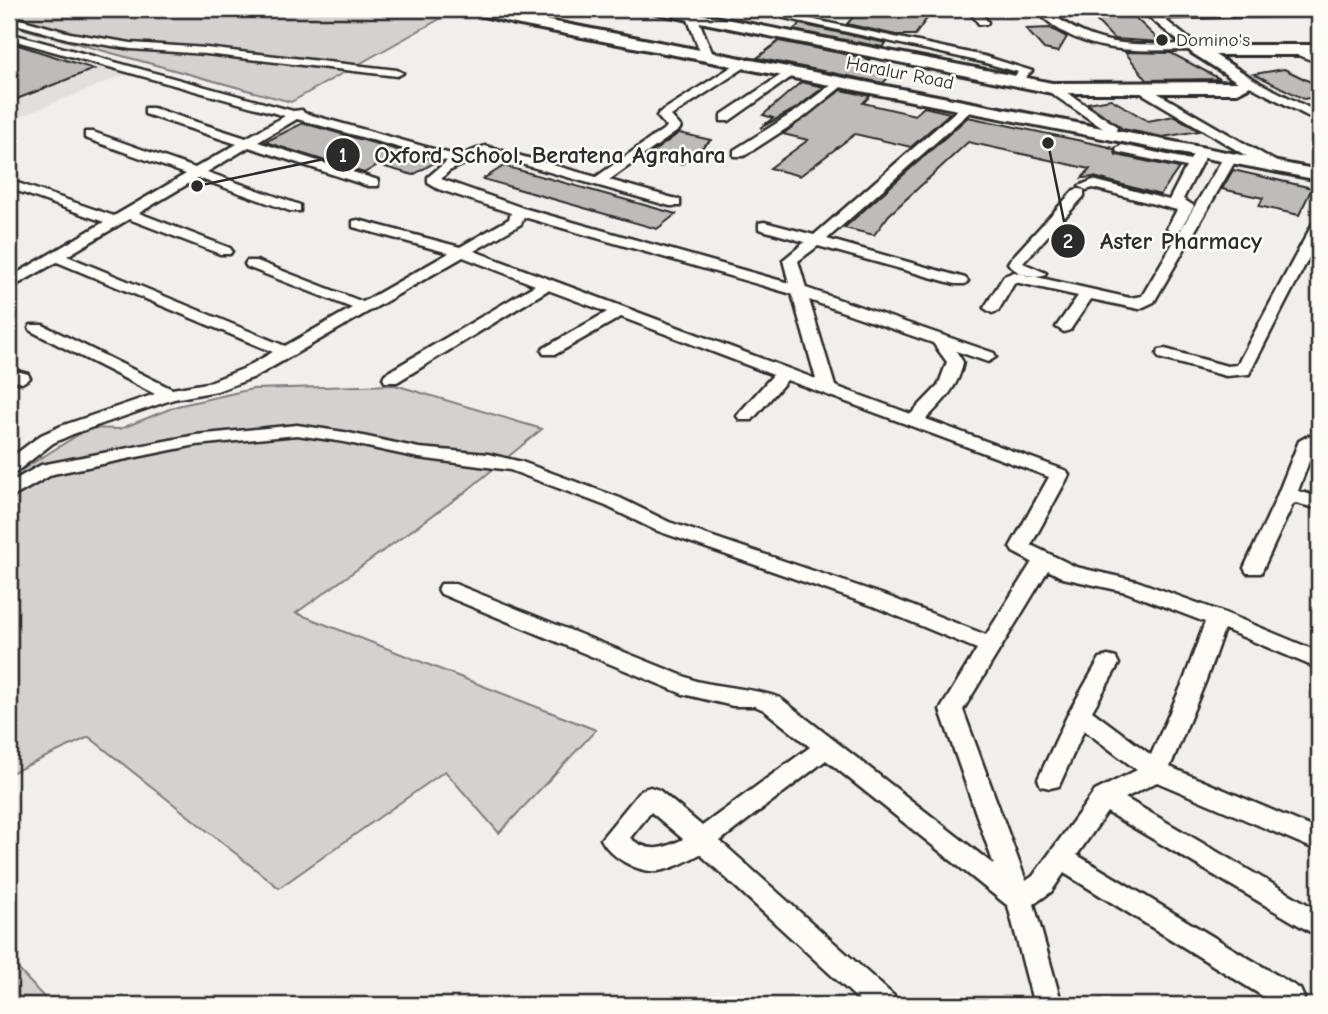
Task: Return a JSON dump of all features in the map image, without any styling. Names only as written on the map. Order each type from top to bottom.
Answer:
[{"type":"street","points":[[655,9],[691,13],[814,41],[1052,88],[1237,88],[1250,82]]},
{"type":"street","points":[[749,9],[984,59],[1026,71],[1017,81]]},
{"type":"street","points":[[973,9],[984,22]]},
{"type":"street","points":[[1040,9],[1062,30],[1085,41],[1131,48],[1319,50]]},
{"type":"street","name":"Haralur Road","points":[[487,10],[708,57],[1108,135],[1198,159],[1230,158],[1319,175]]},
{"type":"street","points":[[1149,12],[1313,11]]},
{"type":"street","points":[[1149,12],[1195,49],[1319,118]]},
{"type":"street","points":[[691,13],[708,57]]},
{"type":"street","points":[[9,19],[69,36],[171,50],[206,51],[397,74]]},
{"type":"street","points":[[814,41],[832,26]]},
{"type":"street","points":[[9,36],[459,160]]},
{"type":"street","points":[[126,69],[171,50]]},
{"type":"street","points":[[1294,50],[1319,61]]},
{"type":"street","points":[[598,182],[675,127],[663,116],[743,64]]},
{"type":"street","points":[[725,118],[791,73]]},
{"type":"street","points":[[739,153],[800,114],[840,82]]},
{"type":"street","points":[[1052,88],[1111,128],[1108,135]]},
{"type":"street","points":[[1142,88],[1275,167]]},
{"type":"street","points":[[827,389],[790,260],[817,240],[968,107]]},
{"type":"street","points":[[149,111],[373,183]]},
{"type":"street","points":[[9,284],[245,142],[298,114]]},
{"type":"street","points":[[89,135],[295,208]]},
{"type":"street","points":[[1122,149],[1157,150]]},
{"type":"street","points":[[675,203],[485,150],[444,168],[433,180],[443,186],[518,211],[799,290],[988,357]]},
{"type":"street","points":[[1142,298],[1230,158]]},
{"type":"street","points":[[1186,208],[1186,205],[1175,201],[1198,159]]},
{"type":"street","points":[[9,184],[114,221]]},
{"type":"street","points":[[1142,298],[1050,277],[1015,266],[1082,190],[1093,184],[1186,208]]},
{"type":"street","points":[[992,308],[1009,279],[1014,277],[1139,304],[1186,208]]},
{"type":"street","points":[[9,468],[47,439],[67,430],[170,395],[211,387],[249,373],[516,221],[518,211]]},
{"type":"street","points":[[127,213],[225,251]]},
{"type":"street","points":[[358,224],[462,252],[1060,475],[1020,547],[1042,561],[1070,573],[1130,586],[1319,661]]},
{"type":"street","points":[[1165,354],[1226,371],[1243,370],[1319,225]]},
{"type":"street","points":[[764,226],[960,281]]},
{"type":"street","points":[[55,256],[286,352]]},
{"type":"street","points":[[252,264],[363,307]]},
{"type":"street","points":[[391,378],[547,284]]},
{"type":"street","points":[[1064,327],[1087,294]]},
{"type":"street","points":[[550,351],[620,311]]},
{"type":"street","points":[[37,328],[170,395]]},
{"type":"street","points":[[914,421],[947,387],[954,373],[955,362],[939,340]]},
{"type":"street","points":[[746,416],[784,373]]},
{"type":"street","points":[[9,493],[20,483],[48,469],[196,440],[297,430],[344,437],[419,453],[488,460],[515,466],[613,502],[673,530],[880,601],[991,646]]},
{"type":"street","points":[[1254,568],[1285,501],[1308,441],[1319,444]]},
{"type":"street","points":[[1285,501],[1293,496],[1319,503]]},
{"type":"street","points":[[1042,561],[951,710],[1020,900],[1048,1005]]},
{"type":"street","points":[[448,589],[691,688],[733,698],[757,698],[772,704],[1020,900]]},
{"type":"street","points":[[1020,900],[1042,884],[1104,798],[1156,771],[1195,680],[1216,618]]},
{"type":"street","points":[[1050,779],[1079,713],[1108,664]]},
{"type":"street","points":[[1079,713],[1156,771],[1319,841]]},
{"type":"street","points":[[827,747],[702,840],[884,1005]]},
{"type":"street","points":[[1104,798],[1319,925]]},
{"type":"street","points":[[1061,858],[1290,998]]},
{"type":"shaded area","points":[[9,9],[454,11],[291,102],[9,25]]},
{"type":"shaded area","points":[[9,40],[126,74],[9,121]]},
{"type":"shaded area","points":[[395,385],[542,429],[464,493],[296,613],[596,730],[499,833],[445,771],[279,888],[89,737],[9,774],[9,478],[89,428],[120,429],[177,406],[252,389]]},
{"type":"shaded area","points":[[9,959],[51,1005],[9,1005]]},
{"type":"building","points":[[860,9],[901,11],[911,16],[917,10],[933,10],[915,35],[896,35],[847,24]]},
{"type":"building","points":[[1127,10],[1161,42],[1114,39],[1087,11]]},
{"type":"building","points":[[800,24],[886,43],[882,47],[793,30]]},
{"type":"building","points":[[1050,28],[1067,37],[1058,52],[1044,49],[1026,29]]},
{"type":"building","points":[[779,41],[870,59],[862,66],[894,72],[883,83],[757,58]]},
{"type":"building","points":[[9,42],[94,69],[9,102]]},
{"type":"building","points":[[1125,52],[1171,53],[1220,79],[1147,80]]},
{"type":"building","points":[[1284,69],[1319,86],[1319,96],[1304,99],[1254,74]]},
{"type":"building","points":[[801,82],[824,87],[795,109],[760,128],[773,118],[763,115]]},
{"type":"building","points":[[841,90],[870,96],[863,103],[915,115],[924,107],[950,113],[911,147],[855,134],[800,176],[770,168],[808,140],[783,134]]},
{"type":"building","points":[[1111,99],[1148,121],[1174,116],[1199,131],[1163,137],[1123,129],[1087,103]]},
{"type":"building","points":[[968,117],[1110,147],[1107,148],[1114,149],[1116,155],[1179,168],[1160,195],[1094,177],[1082,178],[1090,169],[968,142],[889,215],[874,235],[844,228]]},
{"type":"building","points":[[303,123],[437,161],[413,175],[378,165],[364,173],[265,142]]},
{"type":"building","points":[[679,133],[711,140],[682,164],[646,157]]},
{"type":"building","points":[[504,166],[676,214],[657,229],[483,179]]},
{"type":"building","points":[[1233,170],[1312,188],[1299,215],[1259,206],[1263,198],[1222,189]]},
{"type":"place","name":"Domino's","points":[[1162,40]]},
{"type":"place","name":"Aster Pharmacy","points":[[1048,143]]},
{"type":"place","name":"Oxford School, Beratena Agrahara","points":[[197,186]]}]
